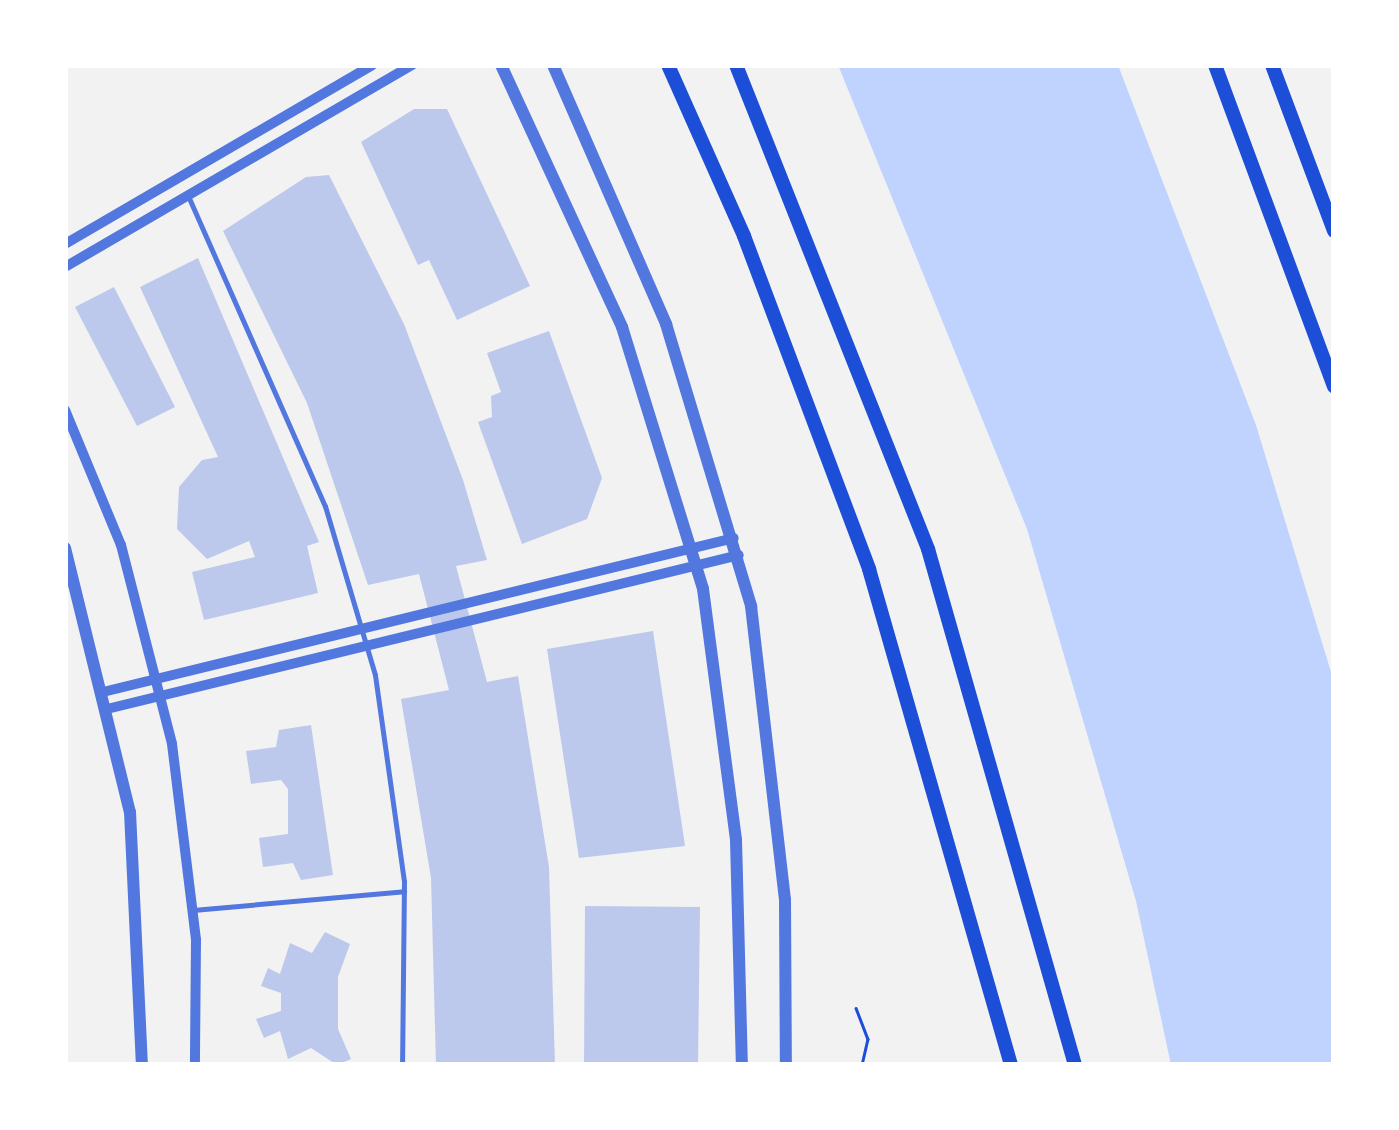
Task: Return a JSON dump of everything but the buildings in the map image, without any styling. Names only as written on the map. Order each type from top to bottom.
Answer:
[{"type":"main road","points":[[668,65],[744,236],[870,569],[1010,1065]]},
{"type":"main road","points":[[736,65],[928,549],[1075,1065]]},
{"type":"main road","points":[[1215,65],[1334,387]]},
{"type":"main road","points":[[1272,65],[1334,231]]},
{"type":"street","points":[[65,244],[372,65]]},
{"type":"street","points":[[65,267],[412,65]]},
{"type":"street","points":[[501,65],[622,327],[697,566],[736,840],[742,1065]]},
{"type":"street","points":[[553,65],[666,324],[734,538],[776,804],[786,1065]]},
{"type":"street","points":[[65,410],[121,546],[162,696],[193,910],[194,1065]]},
{"type":"street","points":[[107,691],[734,538]]},
{"type":"street","points":[[65,548],[111,708],[138,878],[142,1065]]},
{"type":"street","points":[[111,708],[738,556]]},
{"type":"lane","points":[[188,195],[289,416],[367,646],[394,774],[404,892],[402,1065]]},
{"type":"lane","points":[[193,910],[404,892]]},
{"type":"path","points":[[856,1008],[868,1039],[862,1065]]},
{"type":"water","points":[[838,65],[1118,65],[1256,425],[1334,682],[1334,1065],[1171,1065],[1136,901],[1027,529]]}]
